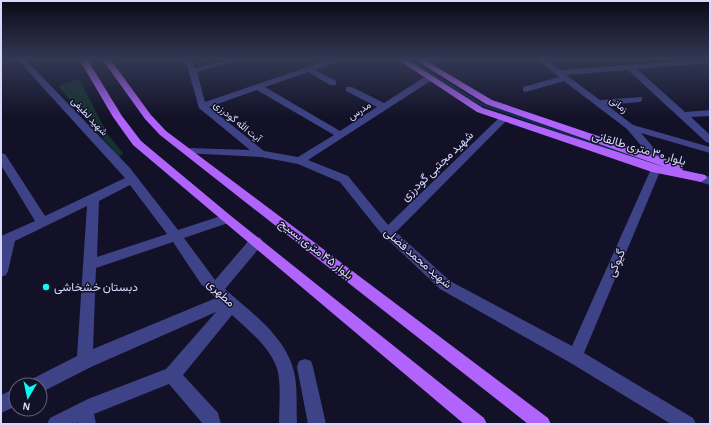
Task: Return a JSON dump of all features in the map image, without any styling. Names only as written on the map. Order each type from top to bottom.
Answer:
[{"type":"main road","points":[[95,79],[130,136],[227,219],[478,424]]},
{"type":"main road","name":"بلوار ۴۵ متری بسیج","points":[[121,79],[155,125],[542,424]]},
{"type":"main road","name":"بلوار ۳۰ متری طالقانی","points":[[430,79],[480,110],[706,180]]},
{"type":"main road","name":"بلوار ۳۰ متری طالقانی","points":[[451,79],[489,102],[657,164]]},
{"type":"street","name":"شهید لطیفی","points":[[40,79],[129,175]]},
{"type":"street","name":"آیت الله گودرزی","points":[[194,79],[202,106],[261,154]]},
{"type":"street","points":[[202,106],[281,79]]},
{"type":"street","points":[[326,79],[333,83]]},
{"type":"street","name":"مدرس","points":[[300,161],[428,79]]},
{"type":"street","points":[[526,89],[552,79]]},
{"type":"street","name":"زمانی","points":[[567,79],[630,126],[657,164]]},
{"type":"street","points":[[643,79],[710,140]]},
{"type":"street","points":[[258,87],[341,135]]},
{"type":"street","points":[[349,89],[384,107]]},
{"type":"street","points":[[599,103],[639,99]]},
{"type":"street","points":[[682,115],[710,112]]},
{"type":"street","name":"شهید مجتبی گودرزی","points":[[388,232],[504,118]]},
{"type":"street","points":[[630,126],[710,150]]},
{"type":"street","name":"شهید محمد فضلی","points":[[188,151],[261,154],[300,161],[344,178],[388,232],[446,285],[575,356],[687,424]]},
{"type":"street","points":[[1,156],[42,222]]},
{"type":"street","name":"گیوکی","points":[[575,356],[657,164]]},
{"type":"street","points":[[1,271],[5,240],[93,198],[129,175]]},
{"type":"street","name":"مطهری","points":[[129,175],[142,194],[175,235],[206,280],[270,341],[279,355],[286,372],[288,424]]},
{"type":"street","points":[[85,361],[93,198]]},
{"type":"street","points":[[90,265],[175,235],[227,219]]},
{"type":"street","points":[[216,289],[256,242]]},
{"type":"street","points":[[48,380],[85,361],[230,302]]},
{"type":"street","points":[[56,424],[86,417],[172,375],[230,302]]},
{"type":"street","points":[[305,367],[317,424]]},
{"type":"street","points":[[172,375],[212,419],[212,424]]},
{"type":"green space","points":[[79,79],[108,135],[123,153],[119,157],[58,86]]},
{"type":"waterway","points":[[440,79],[481,104],[613,150]]},
{"type":"waterway","points":[[610,149],[648,162]]},
{"type":"place","name":"دبستان خشخاشی","points":[[46,287]]}]
